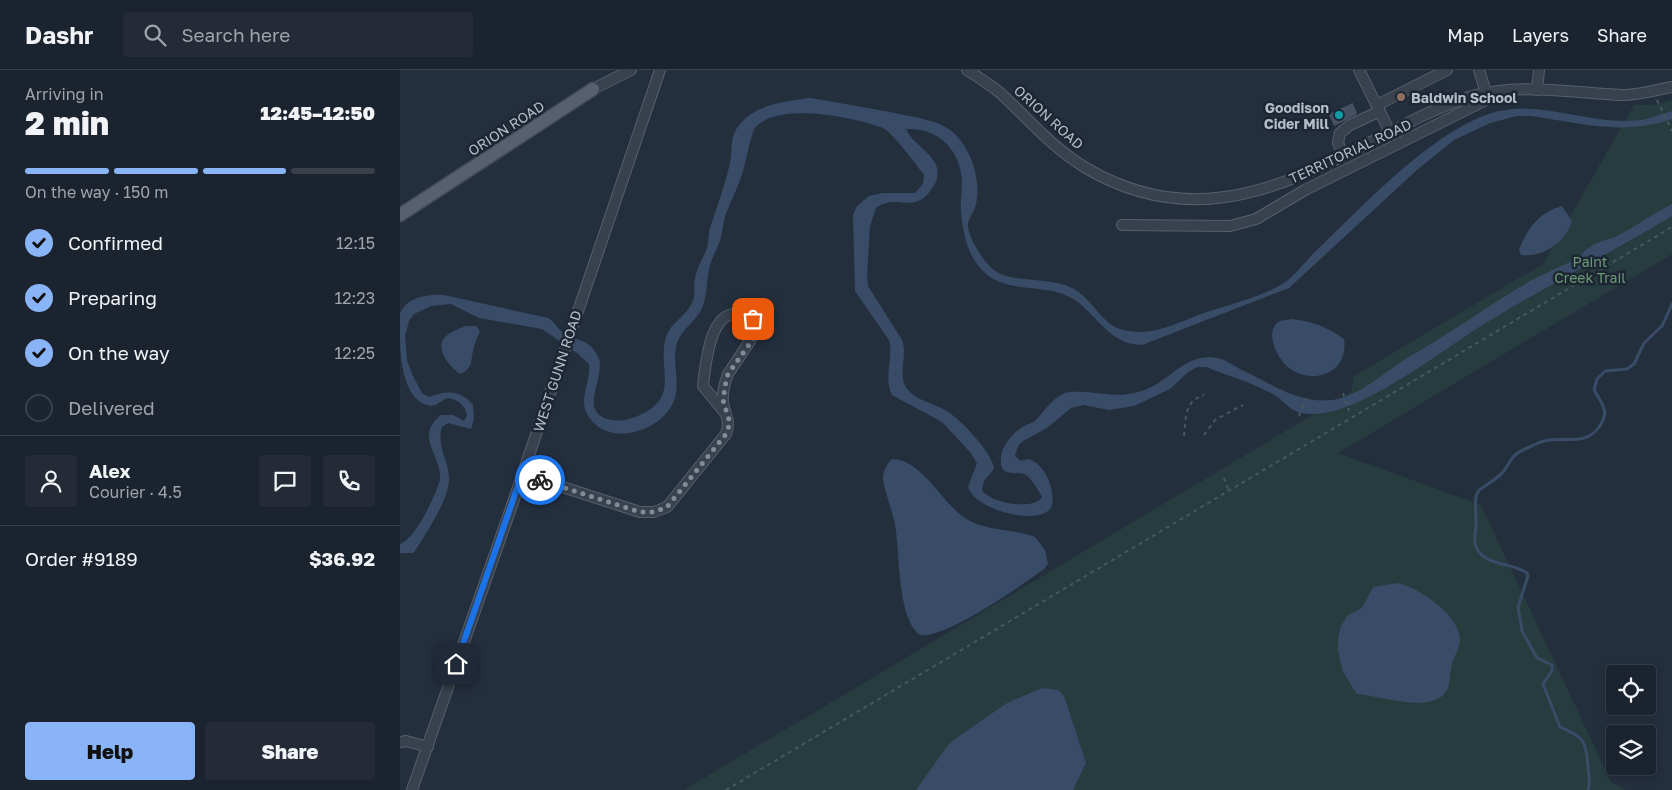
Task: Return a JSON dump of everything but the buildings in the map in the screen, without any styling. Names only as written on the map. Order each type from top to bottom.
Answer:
[{"type":"main road","name":"ORION ROAD","points":[[400,215],[593,89]]},
{"type":"street","name":"ORION ROAD","points":[[593,89],[631,70]]},
{"type":"street","name":"WEST GUNN ROAD","points":[[412,790],[660,70]]},
{"type":"street","name":"ORION ROAD","points":[[967,70],[999,92],[1053,144],[1106,178],[1140,191],[1178,198],[1227,197],[1260,191]]},
{"type":"street","points":[[1359,70],[1390,132]]},
{"type":"street","points":[[1343,155],[1338,143],[1340,132],[1378,108],[1447,70]]},
{"type":"street","points":[[1479,70],[1486,94]]},
{"type":"street","points":[[1539,70],[1537,90],[1625,95],[1672,88]]},
{"type":"street","name":"TERRITORIAL ROAD","points":[[1260,191],[1450,105],[1506,89],[1537,90]]},
{"type":"street","points":[[1122,224],[1230,226],[1256,218],[1305,190],[1506,89]]},
{"type":"street","points":[[522,474],[640,512],[654,512],[667,507],[726,434],[730,423],[723,400],[728,374],[756,332],[753,319],[739,313],[730,314],[717,326],[711,338],[706,362],[703,386],[726,414]]},
{"type":"street","points":[[400,742],[406,741],[428,747]]},
{"type":"path","points":[[1661,108],[1665,120],[1672,131]]},
{"type":"path","points":[[726,790],[1672,227]]},
{"type":"path","points":[[1343,394],[1349,412]]},
{"type":"path","points":[[1184,436],[1186,413],[1189,404],[1196,398],[1204,396]]},
{"type":"path","points":[[1299,416],[1306,398]]},
{"type":"path","points":[[1204,435],[1215,420],[1244,405]]},
{"type":"path","points":[[1224,478],[1229,491]]},
{"type":"green space","name":"Paint Creek Trail","points":[[1672,100],[1672,254],[1338,453],[1481,505],[1606,771],[1606,775],[1611,782],[1626,790],[684,790],[1351,392],[1354,376],[1543,264],[1634,105],[1653,105]]},
{"type":"water","points":[[810,98],[918,118],[947,128],[962,142],[972,162],[977,183],[977,194],[968,229],[977,249],[990,267],[1010,277],[1052,282],[1072,288],[1079,292],[1114,326],[1120,329],[1140,332],[1160,329],[1253,298],[1284,283],[1376,193],[1419,155],[1464,125],[1486,115],[1503,110],[1538,109],[1590,118],[1637,121],[1672,111],[1672,119],[1636,127],[1584,125],[1531,116],[1517,116],[1490,123],[1454,140],[1418,169],[1289,288],[1142,345],[1121,340],[1113,335],[1075,300],[1064,294],[1004,283],[993,279],[983,271],[973,258],[965,236],[961,208],[961,170],[957,160],[946,143],[938,136],[918,129],[906,129],[933,160],[937,168],[937,179],[926,196],[919,201],[912,203],[892,202],[876,208],[870,226],[868,286],[902,340],[904,346],[903,378],[907,389],[921,399],[947,411],[975,437],[988,454],[994,469],[984,481],[982,490],[993,499],[1012,504],[1030,504],[1042,497],[1027,476],[1002,469],[1001,458],[1005,445],[1017,431],[1036,420],[1060,395],[1071,392],[1114,395],[1131,394],[1152,387],[1187,363],[1206,357],[1224,360],[1279,389],[1303,398],[1328,400],[1342,398],[1361,390],[1405,359],[1532,280],[1576,259],[1593,245],[1617,236],[1672,204],[1672,216],[1494,318],[1379,391],[1332,412],[1311,414],[1297,412],[1262,388],[1206,367],[1197,367],[1187,373],[1170,389],[1134,406],[1109,410],[1084,405],[1071,408],[1047,428],[1023,441],[1018,446],[1015,456],[1021,461],[1028,459],[1040,466],[1048,479],[1052,494],[1051,508],[1044,513],[1033,516],[1020,516],[993,508],[973,495],[968,487],[977,463],[970,452],[942,422],[892,395],[888,382],[889,340],[855,291],[853,215],[857,206],[869,196],[883,193],[915,193],[923,184],[924,175],[897,141],[883,128],[835,116],[797,113],[779,115],[765,120],[754,129],[742,174],[726,214],[720,240],[709,267],[703,306],[682,333],[677,343],[675,351],[676,396],[666,414],[643,430],[615,433],[603,429],[592,422],[584,404],[589,364],[577,353],[542,329],[479,318],[451,304],[431,306],[414,314],[409,321],[405,336],[407,360],[422,393],[429,397],[441,393],[463,396],[473,405],[474,419],[471,429],[448,423],[442,427],[440,440],[449,476],[446,494],[437,515],[415,551],[413,553],[400,553],[400,544],[413,534],[419,525],[434,497],[440,480],[440,471],[431,447],[429,431],[433,423],[441,415],[453,415],[464,421],[467,416],[463,406],[455,400],[448,398],[436,405],[430,406],[419,401],[412,394],[407,385],[402,363],[400,314],[403,308],[419,298],[444,295],[548,318],[566,335],[587,343],[599,359],[599,376],[594,395],[596,411],[602,417],[613,420],[628,419],[642,414],[654,407],[661,399],[664,390],[664,348],[666,337],[668,331],[689,309],[694,297],[696,275],[707,248],[710,228],[728,171],[734,133],[740,124],[754,112],[782,102]]},
{"type":"water","points":[[1562,206],[1572,221],[1565,236],[1545,251],[1537,254],[1521,255],[1519,250],[1522,242],[1535,222],[1547,212]]},
{"type":"water","points":[[1291,319],[1319,325],[1344,339],[1342,359],[1336,367],[1321,375],[1311,376],[1292,370],[1282,361],[1274,347],[1272,332],[1280,321]]},
{"type":"water","points":[[466,326],[476,326],[480,331],[474,346],[470,366],[461,374],[445,358],[441,347],[447,335]]},
{"type":"water","points":[[892,459],[912,465],[954,509],[970,521],[979,525],[1035,537],[1045,550],[1048,564],[1019,587],[984,610],[947,629],[932,634],[920,635],[907,614],[903,600],[895,524],[883,480],[885,469]]},
{"type":"water","points":[[1398,583],[1416,590],[1436,604],[1453,621],[1458,630],[1460,643],[1452,665],[1448,689],[1438,699],[1432,701],[1415,703],[1357,694],[1343,672],[1338,651],[1338,640],[1340,628],[1347,616],[1362,608],[1373,587]]},
{"type":"water","points":[[1042,688],[1058,690],[1064,696],[1086,763],[1073,790],[916,790],[948,745],[955,739],[1007,703]]},
{"type":"waterway","points":[[1588,790],[1589,778],[1585,745],[1579,737],[1560,727],[1543,684],[1552,671],[1552,665],[1537,658],[1522,631],[1518,607],[1528,576],[1527,573],[1515,567],[1489,560],[1479,552],[1475,544],[1476,495],[1481,488],[1502,473],[1514,456],[1521,451],[1544,441],[1586,438],[1593,434],[1602,422],[1605,413],[1594,390],[1597,379],[1605,371],[1627,369],[1634,364],[1644,343],[1662,326],[1672,304]]},
{"type":"way so far","points":[[540,480],[640,512],[654,512],[667,507],[726,434],[730,423],[723,400],[726,381],[728,374],[753,339],[756,326],[753,319]]},
{"type":"place","name":"Baldwin School","points":[[1401,97]]},
{"type":"place","name":"Goodison Cider Mill","points":[[1339,115]]},
{"type":"route","points":[[456,664],[522,474],[540,480]]}]
